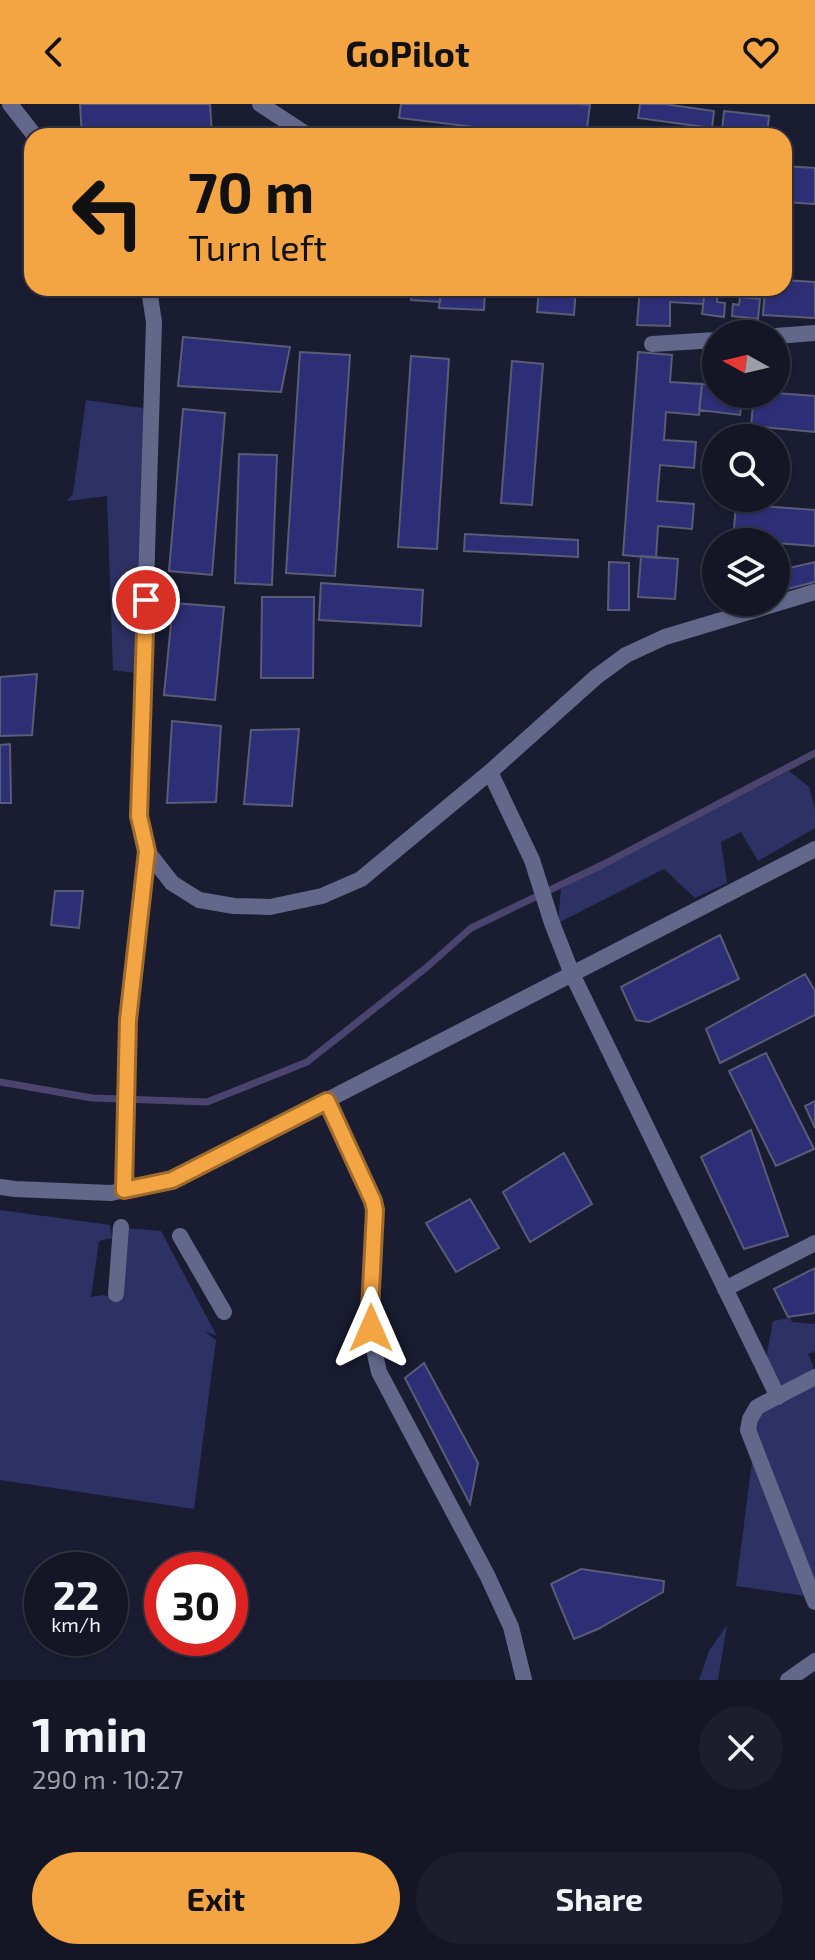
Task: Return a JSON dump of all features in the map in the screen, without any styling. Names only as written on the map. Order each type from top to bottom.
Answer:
[{"type":"street","points":[[10,104],[29,128]]},
{"type":"street","points":[[260,104],[297,128]]},
{"type":"street","points":[[124,1190],[128,1020],[147,851],[139,816],[154,322],[150,296]]},
{"type":"street","points":[[790,335],[815,333]]},
{"type":"street","points":[[652,344],[702,341]]},
{"type":"street","points":[[147,851],[172,883],[199,900],[234,906],[270,907],[322,896],[361,879],[490,772],[596,677],[626,655],[665,637],[815,592]]},
{"type":"street","points":[[490,772],[532,860],[572,974],[778,1397]]},
{"type":"street","points":[[0,1187],[111,1193],[172,1180],[815,849]]},
{"type":"street","points":[[327,1101],[375,1210],[370,1310],[379,1372],[487,1575],[511,1627],[524,1680]]},
{"type":"street","points":[[116,1294],[121,1227]]},
{"type":"street","points":[[180,1236],[224,1312]]},
{"type":"street","points":[[725,1289],[815,1243]]},
{"type":"street","points":[[815,1377],[757,1407],[748,1430],[815,1602]]},
{"type":"street","points":[[788,1680],[815,1661]]},
{"type":"shaded area","points":[[86,400],[143,408],[144,480],[135,673],[113,670],[107,496],[67,501],[73,494]]},
{"type":"shaded area","points":[[789,771],[809,787],[815,809],[815,828],[758,861],[741,832],[721,842],[727,883],[695,898],[664,869],[558,923],[561,889]]},
{"type":"shaded area","points":[[0,1210],[110,1225],[112,1238],[99,1241],[91,1297],[124,1298],[126,1228],[161,1231],[217,1336],[204,1331],[216,1340],[194,1509],[0,1480]]},
{"type":"shaded area","points":[[790,1318],[792,1322],[815,1324],[815,1351],[808,1354],[815,1370],[780,1391],[764,1369],[773,1321]]},
{"type":"shaded area","points":[[815,1377],[815,1600],[813,1597],[736,1586],[757,1407]]},
{"type":"shaded area","points":[[727,1625],[718,1680],[699,1680],[709,1651]]},
{"type":"building","points":[[80,104],[210,104],[212,128],[82,128]]},
{"type":"building","points":[[401,104],[590,105],[587,128],[483,128],[399,118]]},
{"type":"building","points":[[640,104],[714,111],[712,128],[638,118]]},
{"type":"building","points":[[724,111],[769,116],[768,128],[722,128]]},
{"type":"building","points":[[792,167],[815,168],[815,204],[792,203]]},
{"type":"building","points":[[792,281],[815,282],[815,318],[763,315],[764,296],[792,296]]},
{"type":"building","points":[[411,296],[440,296],[440,302],[411,300]]},
{"type":"building","points":[[440,296],[485,296],[484,310],[439,308]]},
{"type":"building","points":[[538,296],[575,296],[574,315],[537,312]]},
{"type":"building","points":[[639,296],[704,296],[703,304],[670,302],[670,326],[637,325]]},
{"type":"building","points":[[704,296],[718,296],[717,302],[725,303],[724,317],[702,314]]},
{"type":"building","points":[[740,297],[760,299],[758,319],[732,316],[733,304],[739,305]]},
{"type":"building","points":[[183,337],[290,347],[281,392],[178,386]]},
{"type":"building","points":[[300,352],[350,355],[335,576],[286,573]]},
{"type":"building","points":[[638,352],[672,355],[670,382],[702,384],[699,415],[666,412],[664,440],[696,442],[694,468],[660,465],[657,501],[694,504],[692,529],[658,526],[656,558],[623,555]]},
{"type":"building","points":[[411,356],[449,359],[437,549],[398,547]]},
{"type":"building","points":[[512,361],[543,364],[532,505],[501,503]]},
{"type":"building","points":[[702,384],[702,408],[741,408],[740,415],[699,410]]},
{"type":"building","points":[[790,394],[815,396],[815,432],[790,430],[790,424],[751,424],[753,408],[790,408]]},
{"type":"building","points":[[183,409],[225,413],[212,575],[169,571]]},
{"type":"building","points":[[239,454],[277,455],[272,585],[235,583]]},
{"type":"building","points":[[790,508],[815,510],[815,546],[790,544],[790,528],[734,528],[735,512],[790,512]]},
{"type":"building","points":[[465,534],[578,540],[578,557],[464,551]]},
{"type":"building","points":[[641,556],[678,559],[675,599],[638,597]]},
{"type":"building","points":[[609,562],[629,563],[629,610],[608,610]]},
{"type":"building","points":[[815,562],[815,582],[790,588],[790,568]]},
{"type":"building","points":[[321,583],[423,590],[421,626],[319,620]]},
{"type":"building","points":[[262,597],[314,597],[313,678],[261,678]]},
{"type":"building","points":[[173,603],[224,607],[215,700],[164,695]]},
{"type":"building","points":[[37,674],[32,735],[0,736],[0,677]]},
{"type":"building","points":[[172,721],[221,726],[216,802],[167,803]]},
{"type":"building","points":[[299,729],[292,806],[244,804],[251,730]]},
{"type":"building","points":[[10,744],[11,803],[0,803],[0,745]]},
{"type":"building","points":[[55,891],[83,891],[79,928],[51,925]]},
{"type":"building","points":[[720,935],[739,979],[649,1022],[636,1020],[621,987]]},
{"type":"building","points":[[805,974],[815,991],[815,1015],[720,1063],[706,1029]]},
{"type":"building","points":[[766,1053],[814,1149],[776,1166],[729,1071]]},
{"type":"building","points":[[815,1101],[815,1128],[805,1106]]},
{"type":"building","points":[[751,1130],[788,1236],[744,1249],[701,1157]]},
{"type":"building","points":[[564,1153],[592,1204],[530,1242],[503,1192]]},
{"type":"building","points":[[470,1199],[499,1248],[456,1272],[426,1223]]},
{"type":"building","points":[[815,1268],[815,1313],[788,1317],[774,1289]]},
{"type":"building","points":[[424,1363],[478,1463],[470,1504],[405,1378]]},
{"type":"building","points":[[581,1569],[664,1581],[663,1592],[574,1639],[551,1584]]},
{"type":"waterway","points":[[0,1082],[92,1098],[207,1102],[307,1062],[471,928],[602,865],[815,753]]},
{"type":"route","points":[[146,600],[139,816],[147,851],[128,1020],[124,1190],[172,1180],[327,1101],[375,1210],[371,1328]]}]
